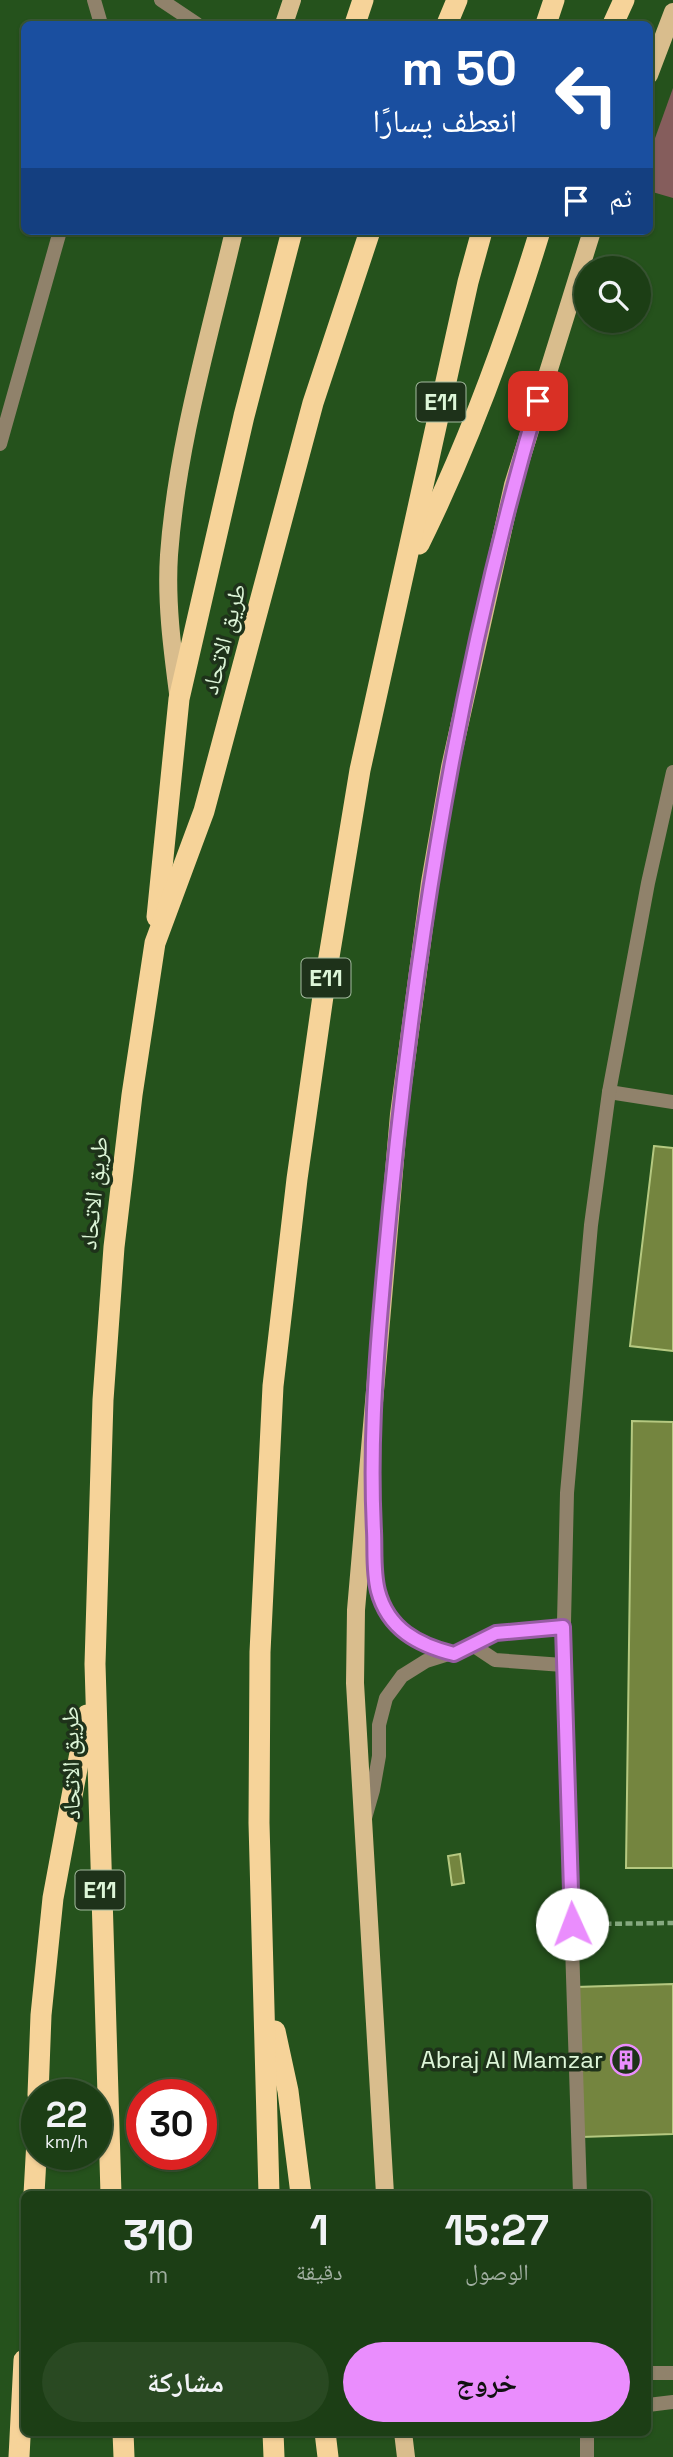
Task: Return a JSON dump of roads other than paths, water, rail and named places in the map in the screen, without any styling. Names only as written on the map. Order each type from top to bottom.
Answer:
[{"type":"highway","points":[[356,21],[363,0]]},
{"type":"highway","points":[[448,21],[457,0]]},
{"type":"highway","points":[[547,21],[554,0]]},
{"type":"highway","points":[[614,21],[624,0]]},
{"type":"highway","points":[[155,943],[179,699],[244,416],[291,235]]},
{"type":"highway","name":"طريق الاتحاد","points":[[111,2191],[95,1664],[103,1400],[114,1247],[132,1095],[155,943],[204,811],[313,403],[369,235]]},
{"type":"highway","name":"E11","points":[[269,2191],[259,1823],[260,1652],[274,1386],[297,1180],[326,975],[360,770],[468,282],[481,235]]},
{"type":"highway","points":[[404,574],[470,432],[499,359],[539,235]]},
{"type":"highway","points":[[39,2079],[41,2015],[53,1898],[95,1664]]},
{"type":"highway","points":[[264,1982],[288,2091],[301,2191]]},
{"type":"highway","points":[[34,2191],[35,2170]]},
{"type":"highway","points":[[19,2457],[21,2418]]},
{"type":"highway","points":[[123,2436],[124,2457]]},
{"type":"highway","points":[[273,2436],[274,2457]]},
{"type":"highway","points":[[325,2436],[328,2457]]},
{"type":"main road","points":[[285,21],[292,0]]},
{"type":"main road","points":[[653,64],[673,12]]},
{"type":"main road","points":[[179,699],[170,629],[169,557],[176,486],[233,235]]},
{"type":"main road","points":[[385,2191],[361,1833],[356,1622],[371,1466],[377,1340],[399,1114],[429,882],[458,729],[513,485],[592,235]]},
{"type":"main road","points":[[403,2436],[406,2457]]},
{"type":"street","points":[[94,0],[100,21]]},
{"type":"street","points":[[161,0],[192,21]]},
{"type":"street","points":[[0,444],[59,235]]},
{"type":"street","points":[[580,2191],[563,1665],[567,1493],[577,1359],[609,1092],[648,883],[673,772]]},
{"type":"street","points":[[609,1092],[673,1102]]},
{"type":"street","points":[[371,1466],[377,1589],[387,1613],[403,1633],[425,1647],[454,1654]]},
{"type":"street","points":[[361,1833],[373,1790],[379,1756],[379,1725],[386,1698],[402,1676],[418,1666],[474,1646],[484,1638],[508,1630],[563,1627]]},
{"type":"street","points":[[474,1646],[495,1660],[563,1665]]},
{"type":"street","points":[[651,2372],[673,2373]]},
{"type":"street","points":[[651,2406],[673,2402]]},
{"type":"street","points":[[587,2436],[587,2457]]},
{"type":"place","name":"Abraj Al Mamzar","points":[[626,2060]]}]
